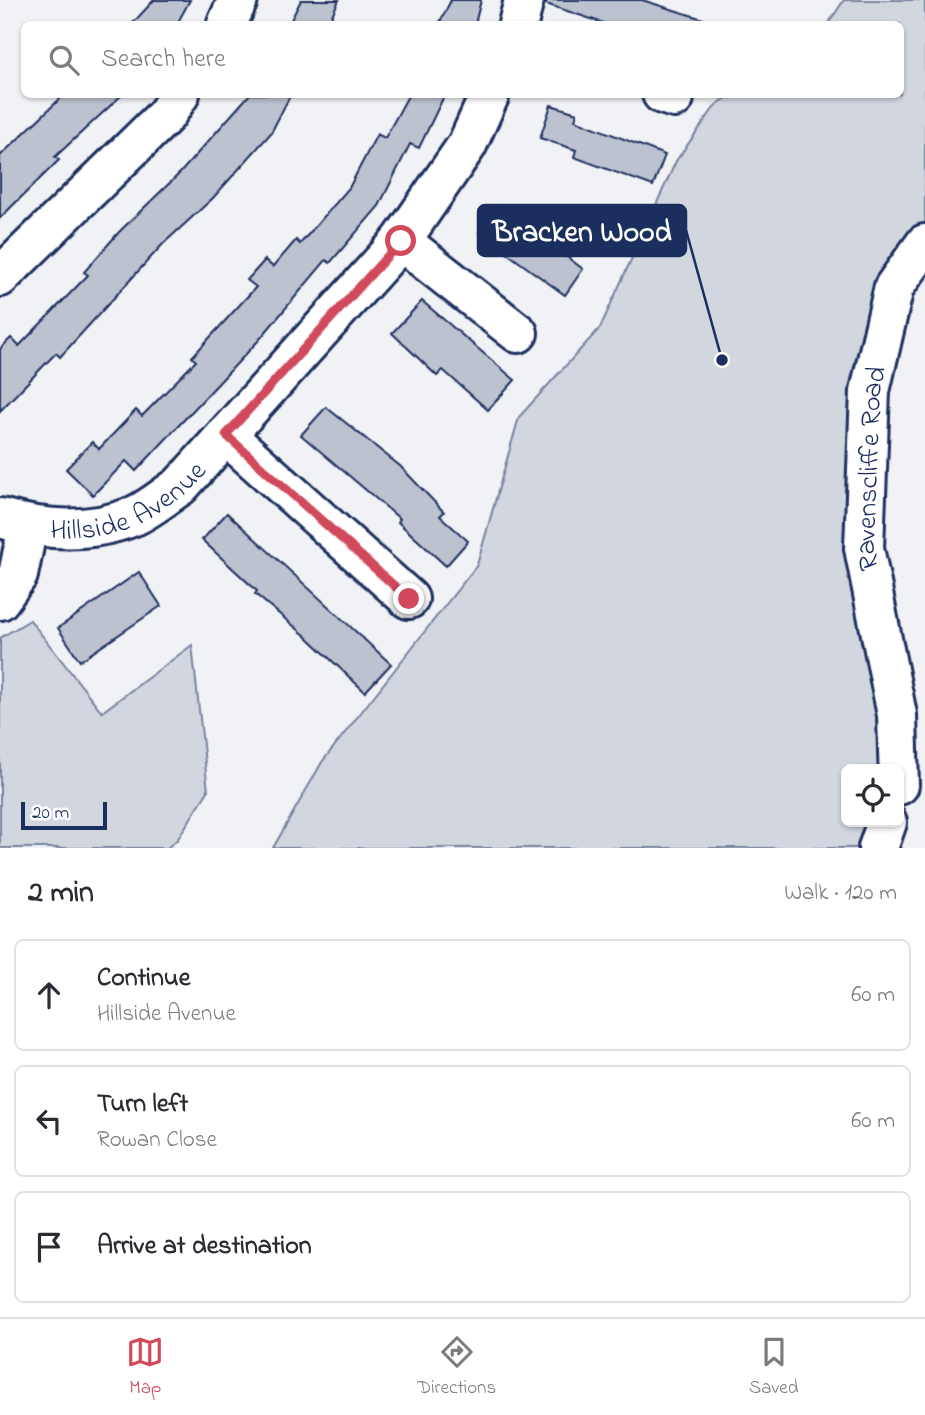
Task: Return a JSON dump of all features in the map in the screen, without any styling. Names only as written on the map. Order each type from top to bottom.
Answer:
[{"type":"street","points":[[228,21],[238,0]]},
{"type":"street","points":[[518,21],[524,0]]},
{"type":"street","points":[[0,277],[166,115],[177,98]]},
{"type":"street","name":"Hillside Avenue","points":[[14,522],[66,530],[100,526],[136,515],[180,486],[401,241],[467,145],[488,98]]},
{"type":"street","points":[[401,241],[518,333]]},
{"type":"street","name":"Ravenscliffe Road","points":[[898,764],[897,715],[864,548],[870,391],[894,287],[925,244]]},
{"type":"street","points":[[226,435],[409,599]]},
{"type":"street","points":[[0,600],[18,575],[14,522]]},
{"type":"street","points":[[877,848],[885,827]]},
{"type":"shaded area","points":[[844,0],[925,0],[925,222],[883,284],[870,391],[891,764],[841,764],[841,827],[875,827],[869,848],[273,848],[322,762],[477,565],[519,417],[600,328],[676,161],[716,105],[726,98],[904,98],[904,21],[830,21]]},
{"type":"shaded area","points":[[30,620],[102,712],[192,645],[208,791],[177,840],[167,848],[0,848],[0,638]]},
{"type":"building","points":[[154,0],[190,0],[179,21],[135,21]]},
{"type":"building","points":[[301,0],[339,0],[329,21],[290,21]]},
{"type":"building","points":[[451,0],[481,0],[476,21],[440,21]]},
{"type":"building","points":[[546,0],[642,0],[703,19],[597,21],[546,4]]},
{"type":"building","points":[[61,98],[119,98],[55,157],[59,160],[0,218],[0,156]]},
{"type":"building","points":[[246,98],[289,98],[271,133],[213,198],[163,244],[60,357],[56,353],[0,411],[0,349],[11,338],[19,346],[88,275],[84,272],[119,232],[180,173]]},
{"type":"building","points":[[407,98],[443,98],[419,148],[410,144],[379,206],[330,263],[326,260],[259,340],[136,471],[126,461],[93,495],[66,469],[92,442],[99,449],[136,410],[142,416],[196,361],[192,357],[256,287],[247,280],[265,260],[273,267],[296,240],[300,244],[349,188],[377,134],[385,138]]},
{"type":"building","points":[[551,105],[577,113],[575,120],[665,155],[653,186],[574,157],[576,150],[540,138]]},
{"type":"building","points":[[499,206],[583,269],[565,295],[479,233]]},
{"type":"building","points":[[422,301],[515,380],[488,410],[443,370],[437,376],[392,333]]},
{"type":"building","points":[[326,407],[400,466],[444,512],[440,516],[468,541],[446,566],[398,522],[400,519],[301,435]]},
{"type":"building","points":[[227,513],[391,664],[365,692],[306,636],[255,594],[257,591],[202,540]]},
{"type":"building","points":[[139,572],[161,606],[80,661],[58,628]]},
{"type":"place","name":"Bracken Wood","points":[[722,360]]},
{"type":"route","points":[[401,241],[226,435],[409,599]]}]
